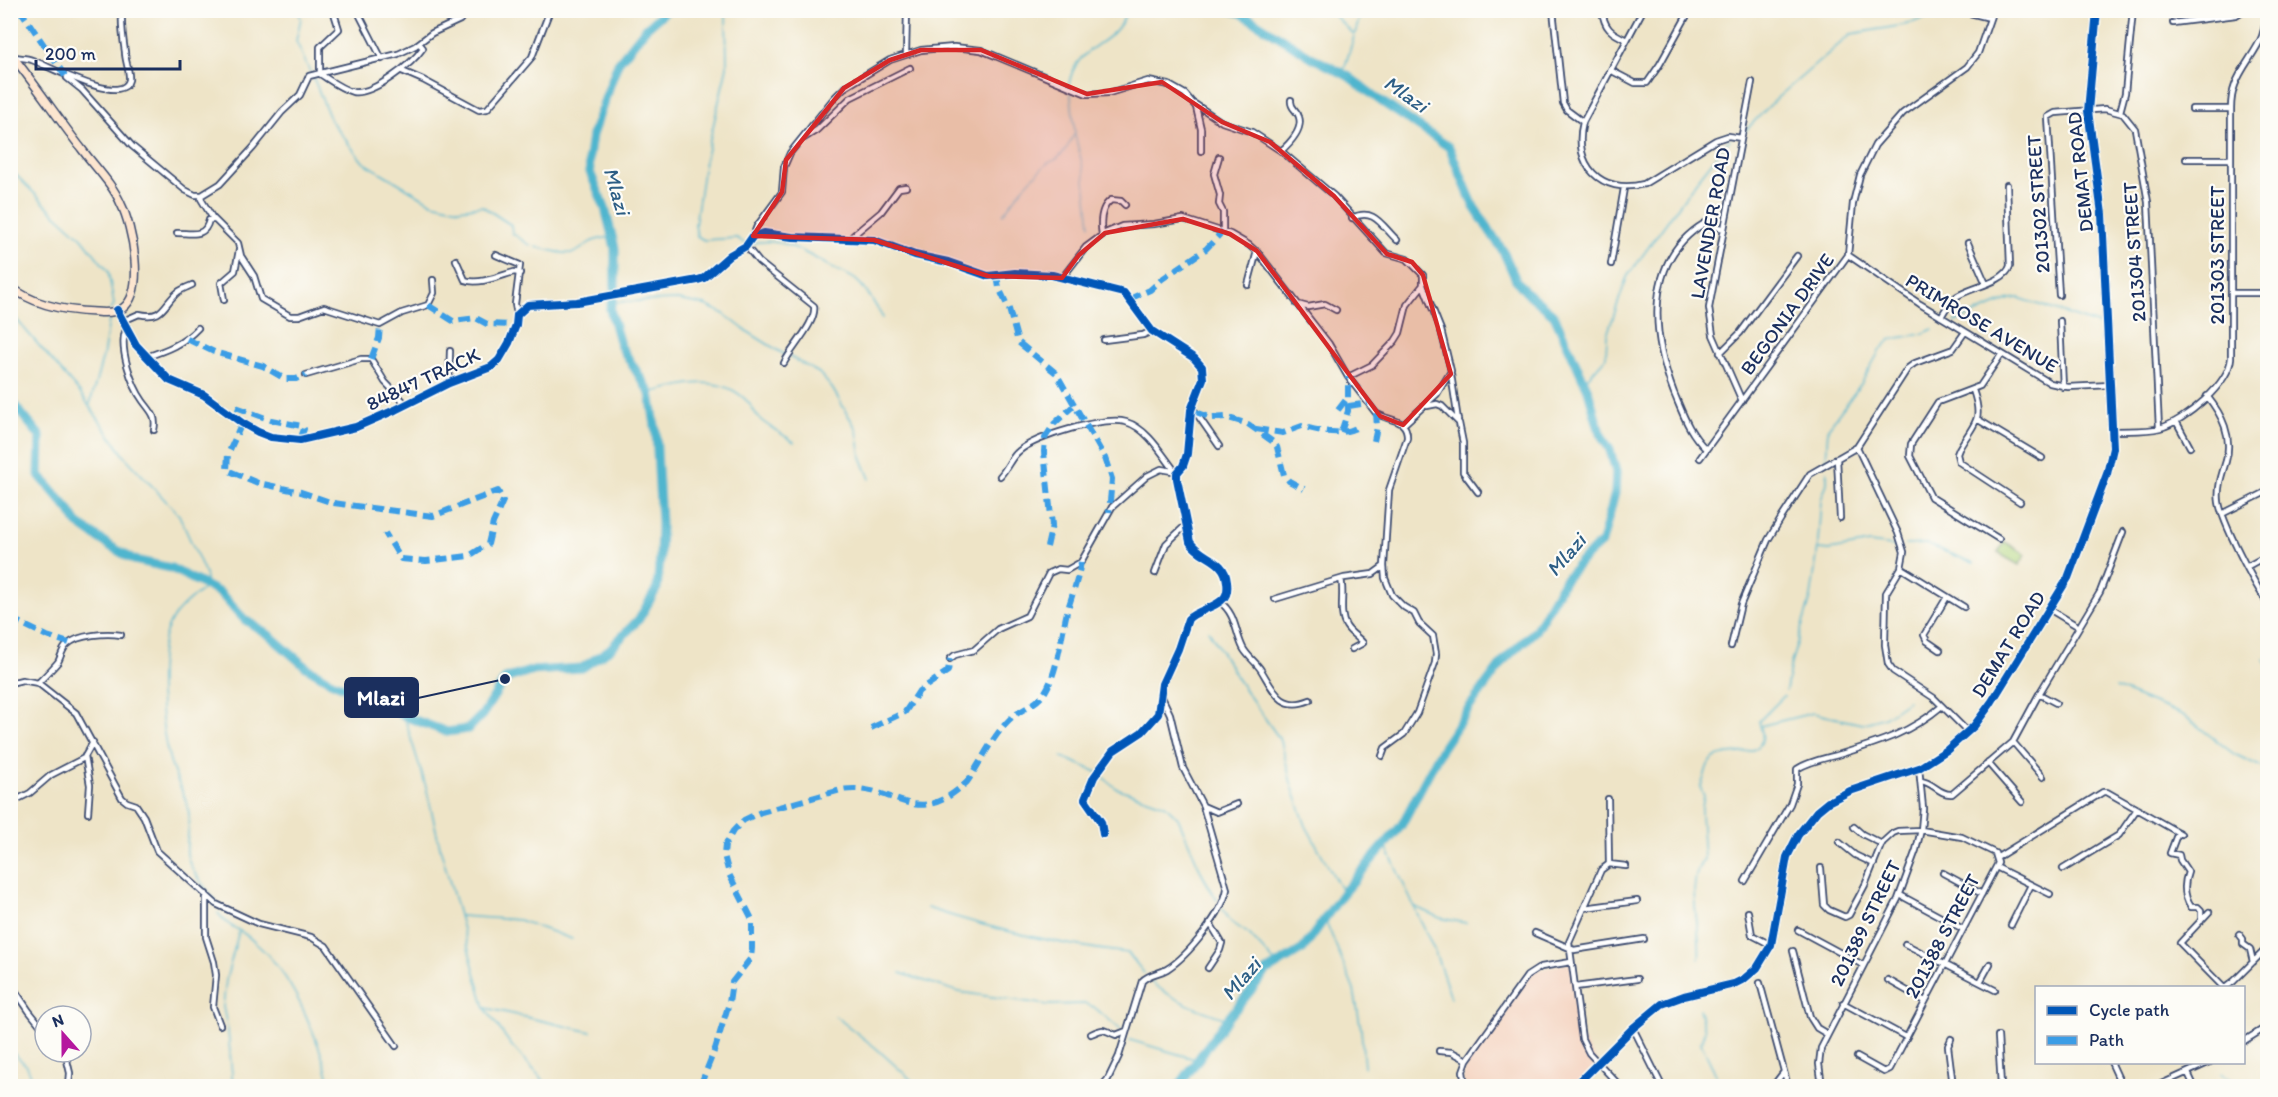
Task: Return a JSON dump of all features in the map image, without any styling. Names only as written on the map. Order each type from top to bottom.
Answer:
[{"type":"street","points":[[66,77],[114,90],[121,89],[128,83],[122,10]]},
{"type":"street","points":[[320,74],[320,47],[339,29],[333,10]]},
{"type":"street","points":[[12,55],[29,59],[66,77],[88,97],[132,146],[184,190],[195,195],[202,195],[213,190],[236,168],[277,117],[300,95],[307,78],[398,54],[432,33],[460,20],[467,10]]},
{"type":"street","points":[[402,71],[479,110],[487,110],[532,57],[550,10]]},
{"type":"street","points":[[906,54],[907,10]]},
{"type":"street","points":[[1553,10],[1563,103],[1567,110],[1583,122]]},
{"type":"street","points":[[1602,10],[1606,27],[1611,33],[1627,40]]},
{"type":"street","points":[[1643,10],[1583,122],[1581,153],[1592,173],[1602,181],[1624,188],[1644,184],[1716,140],[1728,136],[1741,138]]},
{"type":"street","points":[[1612,71],[1635,83],[1647,83],[1690,10]]},
{"type":"street","points":[[1943,10],[1990,18]]},
{"type":"street","name":"BEGONIA DRIVE","points":[[1700,458],[1848,255],[1854,199],[1860,175],[1875,145],[1904,113],[1967,67],[1978,53],[1992,10]]},
{"type":"street","name":"DEMAT ROAD","points":[[1575,1086],[1652,1011],[1670,1000],[1726,987],[1744,979],[1761,963],[1771,945],[1785,863],[1807,822],[1828,802],[1850,791],[1919,768],[1947,750],[1968,732],[1991,703],[2072,569],[2113,455],[2102,214],[2088,111],[2097,10]]},
{"type":"street","points":[[2088,111],[2105,109],[2120,112],[2125,93],[2133,10]]},
{"type":"street","points":[[2173,23],[2236,15],[2244,10]]},
{"type":"street","name":"201303 STREET","points":[[2113,431],[2159,428],[2176,421],[2221,382],[2231,365],[2231,109],[2236,82],[2266,30],[2265,10]]},
{"type":"street","points":[[360,16],[382,59]]},
{"type":"street","points":[[320,74],[342,88],[358,92],[402,71],[422,50],[423,47],[419,43]]},
{"type":"street","points":[[517,315],[528,305],[577,302],[704,278],[730,255],[746,246],[757,226],[782,192],[786,160],[844,87],[890,60],[906,54],[937,48],[970,48],[991,53],[1087,94],[1109,93],[1148,81],[1169,85],[1215,118],[1252,132],[1281,151],[1334,196],[1386,253],[1412,262],[1423,275],[1423,285],[1441,330],[1463,444],[1463,472],[1478,492]]},
{"type":"street","points":[[10,286],[24,297],[47,305],[94,312],[123,308],[133,295],[135,277],[131,236],[122,205],[12,55]]},
{"type":"street","points":[[800,141],[817,130],[854,96],[910,68]]},
{"type":"street","name":"LAVENDER ROAD","points":[[1742,401],[1713,334],[1709,308],[1752,82]]},
{"type":"street","points":[[1191,100],[1200,119],[1201,151]]},
{"type":"street","points":[[1281,151],[1291,141],[1299,124],[1299,117],[1291,106],[1291,100]]},
{"type":"street","points":[[2192,109],[2231,109]]},
{"type":"street","name":"201302 STREET","points":[[2059,295],[2048,120],[2050,115],[2055,113],[2088,111]]},
{"type":"street","name":"201304 STREET","points":[[2120,112],[2135,129],[2147,195],[2159,428]]},
{"type":"street","points":[[1219,157],[1214,174],[1220,195],[1219,204],[1223,212],[1223,231]]},
{"type":"street","points":[[2186,159],[2231,159]]},
{"type":"street","points":[[1941,317],[1954,298],[2006,274],[2010,266],[2007,185]]},
{"type":"street","points":[[850,238],[886,206],[899,188],[906,188]]},
{"type":"street","points":[[1611,264],[1624,188]]},
{"type":"street","points":[[202,195],[201,199],[205,208],[238,243],[254,276],[259,296],[264,302],[282,312],[295,316],[327,308],[380,326],[402,313],[428,305],[434,293],[433,280]]},
{"type":"street","points":[[1102,235],[1100,224],[1105,204],[1111,200],[1121,201],[1125,205]]},
{"type":"street","points":[[1352,218],[1362,214],[1372,215],[1396,240]]},
{"type":"street","points":[[1062,278],[1078,255],[1102,235],[1122,226],[1183,219],[1223,231],[1257,251],[1329,344],[1348,377],[1380,416],[1395,419],[1403,425],[1407,438],[1389,490],[1384,566],[1387,584],[1392,595],[1414,613],[1419,623],[1432,636],[1436,654],[1417,713],[1404,734],[1385,748],[1382,756]]},
{"type":"street","points":[[177,233],[202,233],[206,230],[209,220],[214,220]]},
{"type":"street","points":[[1706,449],[1688,427],[1665,370],[1660,350],[1658,313],[1664,271],[1670,257],[1696,229],[1705,223],[1725,229]]},
{"type":"street","points":[[753,236],[764,233],[792,237],[850,238],[882,242],[915,255],[948,262],[988,276],[1023,273],[1062,278],[1124,293],[1152,331],[1194,358],[1202,367],[1203,379],[1192,407],[1187,454],[1183,466],[1176,472]]},
{"type":"street","points":[[1968,243],[1986,284]]},
{"type":"street","points":[[746,246],[759,262],[814,306],[811,325],[792,347],[784,363]]},
{"type":"street","points":[[224,300],[221,283],[235,271],[239,249]]},
{"type":"street","points":[[1248,285],[1257,251]]},
{"type":"street","points":[[456,260],[465,280],[468,281],[479,281],[514,272],[520,273],[519,264],[496,255]]},
{"type":"street","name":"PRIMROSE AVENUE","points":[[1848,255],[1941,317],[2044,380],[2063,387],[2111,385]]},
{"type":"street","points":[[1720,353],[1740,333],[1797,256]]},
{"type":"street","name":"84847 TRACK","points":[[117,310],[126,329],[146,357],[169,380],[209,398],[258,432],[278,438],[300,440],[356,427],[449,383],[491,367],[499,360],[515,328],[517,315],[515,304],[520,273]]},
{"type":"street","points":[[123,321],[139,314],[147,317],[156,314],[178,292],[192,285]]},
{"type":"street","points":[[1348,377],[1372,365],[1395,341],[1400,333],[1407,305],[1423,285]]},
{"type":"street","points":[[2232,293],[2268,293]]},
{"type":"street","points":[[1297,304],[1308,307],[1324,304],[1336,310]]},
{"type":"street","points":[[2060,321],[2063,387]]},
{"type":"street","points":[[146,357],[172,348],[187,339],[198,328]]},
{"type":"street","points":[[126,329],[122,344],[142,401],[156,419],[154,430]]},
{"type":"street","points":[[1104,340],[1143,335],[1152,331]]},
{"type":"street","points":[[1731,646],[1741,604],[1768,540],[1810,474],[1857,447],[1908,368],[1915,363],[1953,350],[1965,332]]},
{"type":"street","points":[[449,383],[450,351]]},
{"type":"street","points":[[1999,540],[1931,497],[1909,452],[1911,444],[1938,402],[1973,390],[1984,382],[2001,355]]},
{"type":"street","points":[[306,375],[361,359],[371,359],[385,382],[406,405]]},
{"type":"street","points":[[1403,425],[1425,407],[1451,374]]},
{"type":"street","points":[[1973,390],[1979,409],[1977,419],[1959,449],[1959,462],[2020,502]]},
{"type":"street","points":[[2207,396],[2222,418],[2228,441],[2228,455],[2219,485],[2218,499],[2222,514],[2268,603]]},
{"type":"street","points":[[1425,407],[1437,404],[1442,406],[1458,423]]},
{"type":"street","points":[[1192,407],[1219,446]]},
{"type":"street","points":[[1977,419],[2042,458]]},
{"type":"street","points":[[1000,476],[1008,468],[1017,452],[1028,444],[1059,432],[1111,421],[1125,422],[1149,438],[1176,472],[1192,545],[1224,569],[1226,594],[1220,602],[1188,618],[1178,649],[1162,684],[1158,714],[1142,732],[1113,751],[1094,777],[1088,790],[1086,801],[1098,817],[1103,834]]},
{"type":"street","points":[[2176,421],[2190,447]]},
{"type":"street","points":[[1857,447],[1898,533],[1904,552],[1901,568],[1886,593],[1887,660],[1893,671],[1925,691],[1968,732]]},
{"type":"street","points":[[1837,458],[1840,518]]},
{"type":"street","points":[[950,659],[955,655],[974,650],[984,644],[998,629],[1023,619],[1031,610],[1049,573],[1058,569],[1067,570],[1080,562],[1109,512],[1125,495],[1153,472],[1161,469],[1176,472]]},
{"type":"street","points":[[2222,514],[2268,492]]},
{"type":"street","points":[[1155,573],[1166,544],[1186,525]]},
{"type":"street","points":[[1921,781],[1931,783],[1946,794],[1952,794],[2013,742],[2100,592],[2123,532]]},
{"type":"street","points":[[2248,566],[2268,555]]},
{"type":"street","points":[[1275,599],[1341,579],[1373,574],[1384,566]]},
{"type":"street","points":[[1901,568],[1964,607]]},
{"type":"street","points":[[1341,579],[1343,620],[1363,643],[1352,649]]},
{"type":"street","points":[[1940,650],[1927,641],[1924,635],[1947,597]]},
{"type":"street","points":[[1220,602],[1234,620],[1245,652],[1261,669],[1281,700],[1289,704],[1310,700]]},
{"type":"street","points":[[2049,609],[2079,627]]},
{"type":"street","points":[[38,682],[57,662],[69,643],[84,637],[103,634],[122,635]]},
{"type":"street","points":[[10,683],[22,680],[38,682],[80,717],[122,798],[136,805],[141,813],[157,851],[216,904],[234,914],[273,929],[311,937],[323,944],[396,1046]]},
{"type":"street","points":[[2039,694],[2056,703]]},
{"type":"street","points":[[1102,1086],[1114,1069],[1142,981],[1147,976],[1171,966],[1189,950],[1210,923],[1227,889],[1203,806],[1183,768],[1170,714],[1161,695]]},
{"type":"street","points":[[1745,881],[1790,804],[1797,784],[1797,770],[1810,763],[1894,737],[1922,722],[1942,706]]},
{"type":"street","points":[[10,803],[30,793],[51,775],[85,756],[93,742]]},
{"type":"street","points":[[2013,742],[2043,777]]},
{"type":"street","points":[[85,756],[90,785],[88,813]]},
{"type":"street","points":[[1988,763],[2022,802]]},
{"type":"street","name":"201389 STREET","points":[[1822,1086],[1818,1064],[1821,1048],[1899,895],[1922,830],[1923,800],[1919,768]]},
{"type":"street","points":[[1998,857],[2103,792],[2180,833],[2170,853],[2179,855],[2188,872],[2184,880],[2185,891],[2191,908],[2198,907],[2201,910],[2201,921]]},
{"type":"street","points":[[1608,800],[1609,864]]},
{"type":"street","points":[[1203,806],[1217,812],[1225,811],[1237,804]]},
{"type":"street","points":[[2063,869],[2119,835],[2137,809]]},
{"type":"street","points":[[1821,868],[1824,905],[1829,910],[1845,917],[1849,915],[1882,844],[1870,839],[1854,827]]},
{"type":"street","name":"201388 STREET","points":[[1857,1057],[1886,1072],[1890,1068],[1996,867],[1998,857],[1962,837],[1922,830],[1898,831],[1887,836],[1882,844]]},
{"type":"street","points":[[1839,842],[1861,858],[1874,864]]},
{"type":"street","points":[[1620,1086],[1598,1063],[1582,1039],[1569,949],[1571,936],[1601,870],[1609,864],[1626,866]]},
{"type":"street","points":[[1996,867],[2050,894]]},
{"type":"street","points":[[1943,873],[1982,894]]},
{"type":"street","points":[[2011,925],[2031,885]]},
{"type":"street","points":[[206,894],[206,937],[216,975],[213,1007],[220,1024]]},
{"type":"street","points":[[1899,895],[1963,929]]},
{"type":"street","points":[[1584,908],[1637,902]]},
{"type":"street","points":[[1748,912],[1752,934],[1771,945]]},
{"type":"street","points":[[2209,912],[2180,943],[2223,986]]},
{"type":"street","points":[[1208,968],[1222,943],[1210,923]]},
{"type":"street","points":[[1798,930],[1863,965]]},
{"type":"street","points":[[1534,933],[1574,950],[1644,939]]},
{"type":"street","points":[[2239,934],[2243,939],[2242,944],[2250,949],[2253,962]]},
{"type":"street","points":[[1905,944],[1995,990]]},
{"type":"street","points":[[2225,986],[2268,947]]},
{"type":"street","points":[[1793,951],[1810,1017],[1817,1028],[1827,1034]]},
{"type":"street","points":[[1447,1086],[1464,1084],[1463,1071],[1467,1060],[1513,993],[1532,971],[1541,967],[1571,962]]},
{"type":"street","points":[[1980,982],[1990,964]]},
{"type":"street","points":[[1575,987],[1637,980]]},
{"type":"street","points":[[1888,980],[1925,1001]]},
{"type":"street","points":[[10,983],[33,1015]]},
{"type":"street","points":[[1760,983],[1788,1086]]},
{"type":"street","points":[[1843,1003],[1906,1037]]},
{"type":"street","points":[[2245,1040],[2268,1026]]},
{"type":"street","points":[[1633,1028],[1662,1086]]},
{"type":"street","points":[[1091,1034],[1106,1029],[1116,1035],[1128,1029]]},
{"type":"street","points":[[1998,1036],[2001,1086]]},
{"type":"street","points":[[1951,1039],[1948,1046],[1953,1086]]},
{"type":"street","points":[[1439,1051],[1452,1052],[1467,1060]]},
{"type":"street","points":[[68,1064],[69,1086]]},
{"type":"street","points":[[2112,1064],[2122,1086]]},
{"type":"street","points":[[2157,1086],[2206,1064]]},
{"type":"street","points":[[1773,1086],[1783,1073]]},
{"type":"street","points":[[2188,1073],[2194,1086]]},
{"type":"highlighted area","points":[[921,50],[981,50],[1087,94],[1162,82],[1222,122],[1270,142],[1334,196],[1387,254],[1412,262],[1423,275],[1451,374],[1403,425],[1380,416],[1257,251],[1230,234],[1183,219],[1105,233],[1079,255],[1062,278],[988,276],[874,240],[753,236],[782,192],[786,160],[844,88],[890,60]]},
{"type":"shaded area","points":[[1571,963],[1582,1039],[1598,1063],[1574,1086],[1465,1086],[1463,1078],[1467,1060],[1532,971]]},
{"type":"green space","points":[[2005,542],[2026,555],[2019,565],[1998,553]]},
{"type":"waterway","points":[[297,10],[301,18],[296,41],[310,72]]},
{"type":"waterway","name":"Mlazi","points":[[10,400],[40,436],[39,475],[77,523],[134,560],[171,568],[220,593],[245,620],[269,635],[306,667],[404,716],[447,732],[468,729],[482,715],[505,679],[530,671],[582,668],[610,649],[639,619],[657,588],[661,523],[656,432],[650,393],[620,345],[610,309],[615,288],[615,248],[605,208],[590,172],[589,157],[592,135],[618,63],[646,28],[667,10]]},
{"type":"waterway","points":[[726,10],[727,67],[704,165],[695,225],[697,236],[704,240],[737,238],[744,243]]},
{"type":"waterway","points":[[1069,84],[1079,60],[1114,32],[1122,22],[1127,10]]},
{"type":"waterway","name":"Mlazi","points":[[1179,1086],[1225,1022],[1267,971],[1303,949],[1343,893],[1401,826],[1442,748],[1471,705],[1506,658],[1535,631],[1564,581],[1602,542],[1615,493],[1616,472],[1610,450],[1600,433],[1588,390],[1554,315],[1525,291],[1516,280],[1503,251],[1474,207],[1449,147],[1348,76],[1313,58],[1241,13],[1229,10]]},
{"type":"waterway","points":[[1329,10],[1354,35]]},
{"type":"waterway","points":[[1343,73],[1362,10]]},
{"type":"waterway","points":[[1744,132],[1777,98],[1851,34],[1904,25],[1936,15]]},
{"type":"waterway","points":[[313,77],[331,121],[363,162],[432,203],[459,209],[482,206],[511,225],[512,233],[531,246]]},
{"type":"waterway","points":[[1003,214],[1037,173],[1065,151],[1075,133],[1070,88]]},
{"type":"waterway","points":[[2260,115],[2268,117]]},
{"type":"waterway","points":[[1075,135],[1084,172],[1090,225]]},
{"type":"waterway","points":[[1584,382],[1606,357],[1607,335],[1627,277],[1730,139]]},
{"type":"waterway","points":[[10,169],[82,238],[108,271],[114,304],[111,310]]},
{"type":"waterway","points":[[536,247],[559,253],[573,253],[589,243],[612,237]]},
{"type":"waterway","points":[[749,244],[770,242],[790,246],[853,278],[868,293],[883,318]]},
{"type":"waterway","points":[[1955,322],[2010,299],[2019,298],[2102,326]]},
{"type":"waterway","points":[[613,302],[678,300],[705,305],[724,314],[785,355]]},
{"type":"waterway","name":"Mlazi","points":[[10,312],[80,393],[126,458],[179,515],[205,573],[207,586],[178,611],[165,635],[160,670],[160,690],[166,746],[188,808],[187,854],[198,879],[216,901]]},
{"type":"waterway","points":[[90,404],[103,356],[110,315]]},
{"type":"waterway","points":[[1826,462],[1828,428],[1861,384],[1880,350],[1891,339],[1922,334],[1933,329]]},
{"type":"waterway","points":[[788,356],[819,373],[832,388],[857,430],[861,457],[870,479]]},
{"type":"waterway","points":[[650,393],[688,384],[714,384],[726,387],[748,402],[762,421],[794,442]]},
{"type":"waterway","points":[[1786,690],[1791,663],[1811,597],[1821,500],[1827,483],[1827,471]]},
{"type":"waterway","points":[[1817,549],[1830,550],[1870,543],[1899,547]]},
{"type":"waterway","points":[[1906,545],[1926,544],[1974,563]]},
{"type":"waterway","points":[[1209,631],[1238,680],[1281,741],[1291,783],[1306,826],[1343,893]]},
{"type":"waterway","points":[[2264,659],[2268,665]]},
{"type":"waterway","points":[[2116,688],[2183,715],[2234,754],[2268,770]]},
{"type":"waterway","points":[[1699,959],[1700,947],[1694,894],[1698,870],[1704,859],[1701,813],[1704,796],[1700,787],[1711,760],[1759,746],[1763,735],[1759,721],[1784,696]]},
{"type":"waterway","points":[[1760,726],[1813,713],[1862,724],[1885,717],[1908,701]]},
{"type":"waterway","points":[[404,716],[426,787],[441,851],[485,1008],[511,1045],[546,1086]]},
{"type":"waterway","points":[[1062,757],[1097,772],[1116,788],[1165,805],[1178,818],[1203,876],[1217,900]]},
{"type":"waterway","points":[[1385,844],[1435,952],[1451,998]]},
{"type":"waterway","points":[[1413,906],[1440,918],[1466,923]]},
{"type":"waterway","points":[[927,908],[1026,936],[1128,953],[1144,973]]},
{"type":"waterway","points":[[1222,908],[1231,922],[1249,934],[1277,965]]},
{"type":"waterway","points":[[218,913],[227,923],[264,951],[286,979],[313,1033],[331,1086]]},
{"type":"waterway","points":[[460,916],[519,920],[572,939]]},
{"type":"waterway","points":[[1325,919],[1354,990],[1361,1029],[1364,1067]]},
{"type":"waterway","points":[[233,1086],[228,1031],[223,1007],[226,980],[239,931]]},
{"type":"waterway","points":[[900,973],[959,992],[1048,1005],[1085,1004],[1094,1007],[1121,1030]]},
{"type":"waterway","points":[[1149,980],[1176,999],[1227,1019]]},
{"type":"waterway","points":[[486,1008],[591,1032]]},
{"type":"waterway","points":[[1699,1009],[1705,1030],[1701,1043],[1716,1075],[1717,1086]]},
{"type":"waterway","points":[[835,1016],[876,1048],[918,1086]]},
{"type":"waterway","points":[[1130,1040],[1198,1060]]},
{"type":"waterway","points":[[10,1050],[27,1066],[35,1086]]},
{"type":"waterway","points":[[2221,1073],[2246,1086]]},
{"type":"marked path","points":[[17,10],[23,14],[65,76]]},
{"type":"marked path","points":[[1129,299],[1150,290],[1206,249],[1223,231]]},
{"type":"marked path","points":[[997,275],[999,288],[1009,309],[1018,342],[1056,373],[1105,458],[1112,479],[1109,512]]},
{"type":"marked path","points":[[428,305],[453,321],[476,318],[487,324],[516,325]]},
{"type":"marked path","points":[[371,359],[379,338],[380,325]]},
{"type":"marked path","points":[[187,339],[214,352],[263,366],[285,379],[296,379],[306,375]]},
{"type":"marked path","points":[[1341,432],[1348,411],[1348,377]]},
{"type":"marked path","points":[[1338,410],[1348,397]]},
{"type":"marked path","points":[[1349,406],[1368,403]]},
{"type":"marked path","points":[[1047,547],[1052,525],[1044,452],[1045,438],[1054,424],[1073,406]]},
{"type":"marked path","points":[[236,407],[271,420],[302,426],[304,429],[300,440]]},
{"type":"marked path","points":[[1196,412],[1212,418],[1225,417],[1248,424],[1273,442],[1277,447],[1284,475],[1289,481],[1304,489]]},
{"type":"marked path","points":[[1374,441],[1377,427],[1376,413]]},
{"type":"marked path","points":[[242,423],[228,454],[227,470],[258,483],[301,492],[333,503],[433,516],[498,491],[503,501],[493,523],[488,544],[469,556],[426,561],[401,559],[385,533]]},
{"type":"marked path","points":[[1256,429],[1283,433],[1302,426],[1329,432],[1343,432],[1356,428],[1360,431]]},
{"type":"marked path","points":[[700,1086],[715,1049],[729,1003],[732,982],[751,958],[752,919],[729,874],[724,855],[725,845],[733,831],[744,820],[761,812],[841,790],[860,789],[876,792],[917,805],[932,804],[948,797],[967,782],[992,742],[1013,716],[1037,701],[1045,692],[1056,664],[1081,562]]},
{"type":"marked path","points":[[10,618],[47,636],[69,643]]},
{"type":"marked path","points":[[871,728],[905,712],[919,691],[948,671],[950,659]]},
{"type":"cycle path","points":[[1575,1086],[1633,1028],[1662,1004],[1684,996],[1734,984],[1757,968],[1771,945],[1787,857],[1798,835],[1817,811],[1828,802],[1850,791],[1919,768],[1947,750],[1974,726],[1991,703],[2068,578],[2107,474],[2113,448],[2102,214],[2088,111],[2097,10]]},
{"type":"cycle path","points":[[117,310],[136,345],[169,380],[204,395],[258,432],[271,437],[300,440],[356,427],[449,383],[491,367],[499,360],[509,343],[517,315],[528,305],[577,302],[698,280],[704,278],[730,255],[746,246],[753,236],[764,233],[792,237],[874,240],[915,255],[948,262],[988,276],[1015,273],[1052,275],[1124,293],[1152,331],[1194,358],[1202,367],[1203,379],[1191,410],[1187,454],[1183,466],[1177,473],[1177,479],[1190,542],[1222,568],[1227,587],[1222,600],[1188,619],[1178,649],[1162,684],[1158,714],[1142,732],[1113,751],[1094,777],[1085,799],[1101,822],[1103,834]]},
{"type":"place","name":"Mlazi","points":[[505,679]]}]
